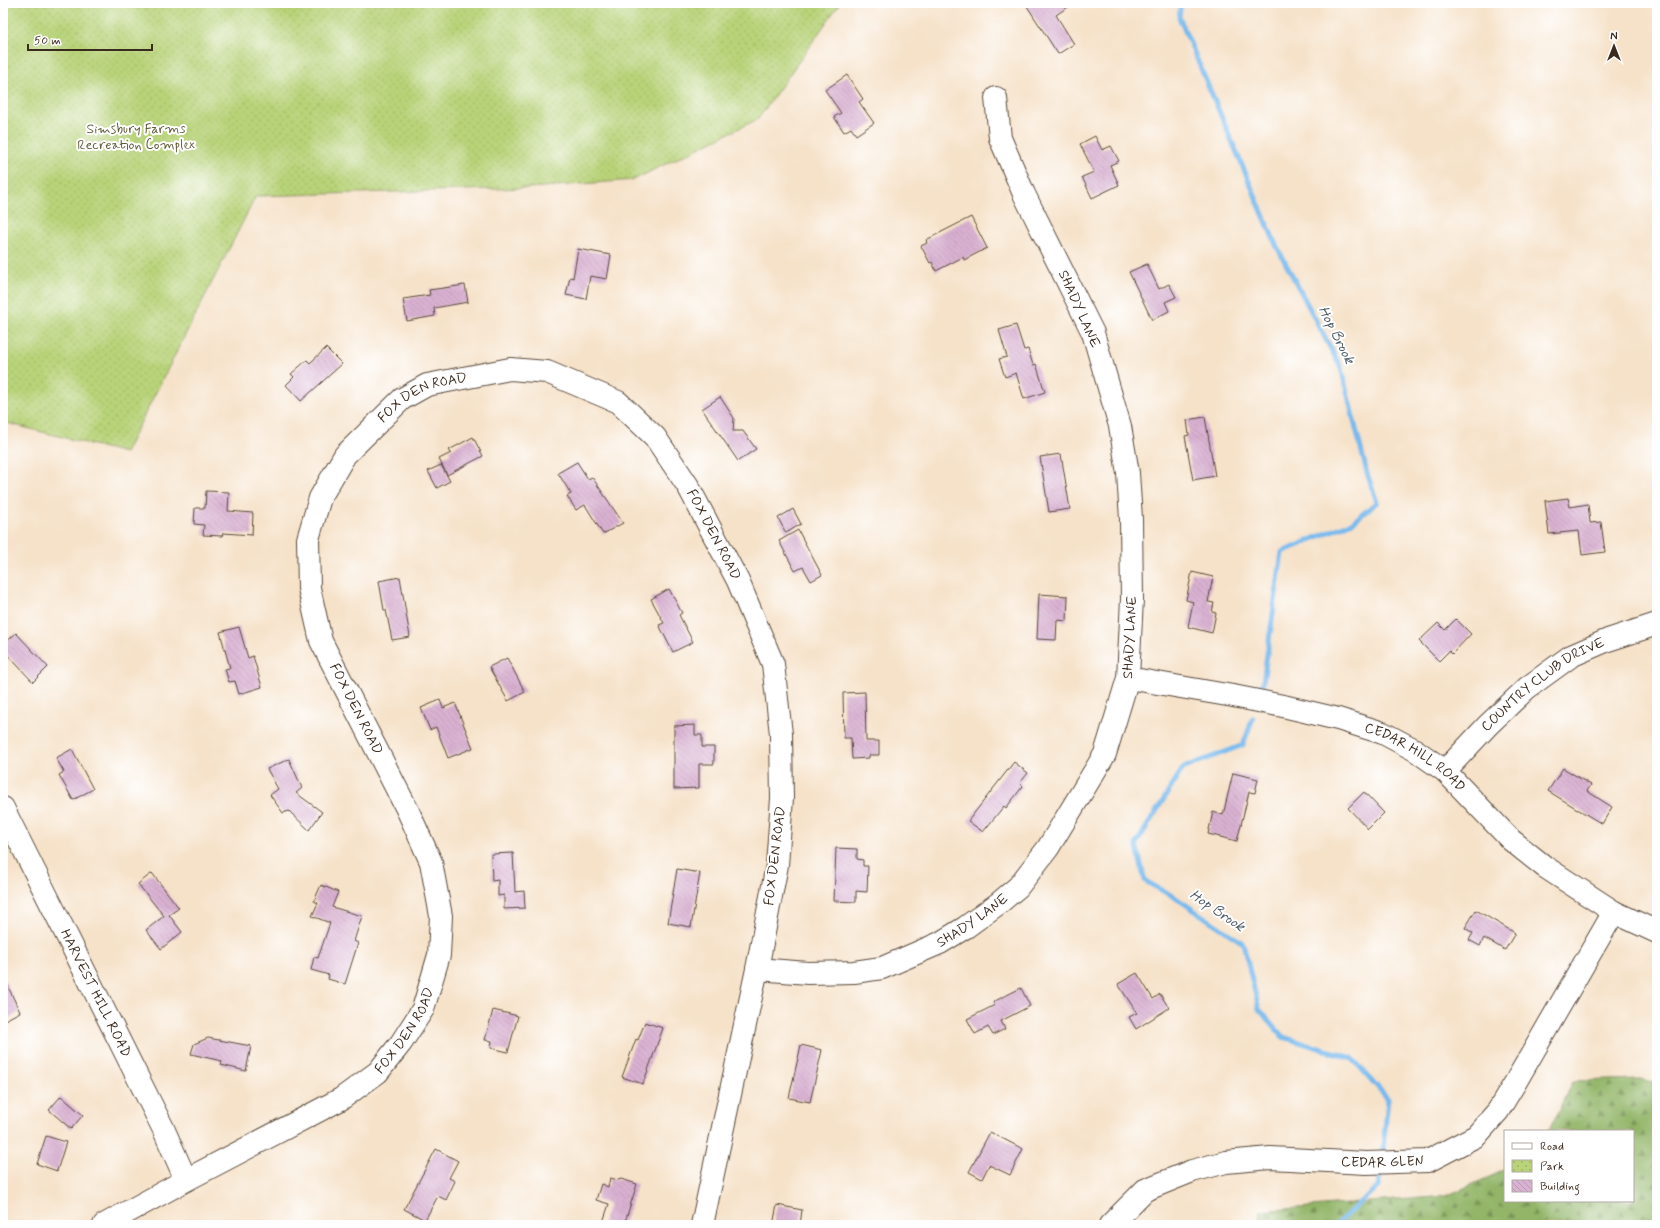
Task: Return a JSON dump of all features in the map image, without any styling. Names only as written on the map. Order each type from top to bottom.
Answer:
[{"type":"street","name":"SHADY LANE","points":[[757,968],[808,973],[854,972],[882,968],[940,943],[966,927],[999,903],[1018,887],[1048,848],[1105,754],[1128,678],[1132,599],[1131,519],[1128,473],[1120,426],[1093,333],[1024,194],[1000,138],[996,98]]},
{"type":"street","name":"FOX DEN ROAD","points":[[104,1225],[347,1095],[378,1072],[401,1043],[423,1009],[439,955],[441,924],[441,916],[431,862],[408,812],[321,642],[309,588],[308,539],[320,498],[345,455],[402,399],[427,385],[510,369],[547,372],[618,402],[655,437],[688,486],[738,581],[774,664],[781,734],[782,798],[777,865],[757,968],[702,1225]]},
{"type":"street","name":"COUNTRY CLUB DRIVE","points":[[1445,771],[1488,725],[1527,688],[1571,656],[1608,640],[1657,624]]},
{"type":"street","name":"CEDAR HILL ROAD","points":[[1128,678],[1233,696],[1338,719],[1383,733],[1415,750],[1445,771],[1511,840],[1545,867],[1614,912],[1657,932]]},
{"type":"street","name":"HARVEST HILL ROAD","points":[[3,808],[163,1128],[186,1180]]},
{"type":"street","name":"CEDAR GLEN","points":[[1110,1225],[1145,1190],[1192,1171],[1226,1162],[1270,1158],[1366,1163],[1391,1163],[1428,1160],[1476,1136],[1498,1111],[1614,912]]},
{"type":"green space","name":"Simsbury Farms Recreation Complex","points":[[3,3],[840,3],[758,119],[633,180],[530,188],[256,196],[125,453],[3,422]]},
{"type":"green space","points":[[1641,1079],[1657,1083],[1657,1225],[1260,1225],[1261,1211],[1446,1196],[1504,1170],[1504,1202],[1634,1202],[1634,1130],[1548,1130],[1573,1081]]},
{"type":"building","points":[[1025,3],[1074,3],[1056,15],[1074,44],[1058,54]]},
{"type":"building","points":[[847,75],[863,99],[859,102],[874,123],[856,135],[851,128],[844,132],[834,117],[841,113],[825,90]]},
{"type":"building","points":[[1095,136],[1102,150],[1111,146],[1119,161],[1110,165],[1119,185],[1092,198],[1082,177],[1094,172],[1080,144]]},
{"type":"building","points":[[971,217],[987,248],[964,260],[963,257],[936,271],[932,262],[930,263],[921,246],[927,243],[926,240]]},
{"type":"building","points":[[578,249],[611,255],[607,279],[590,276],[586,299],[566,295],[570,277],[573,278]]},
{"type":"building","points":[[1147,264],[1159,289],[1169,284],[1176,297],[1165,302],[1169,311],[1152,320],[1129,272]]},
{"type":"building","points":[[465,285],[468,302],[434,308],[435,316],[407,321],[403,299],[430,295],[429,290]]},
{"type":"building","points":[[1016,325],[1024,350],[1028,349],[1033,365],[1036,364],[1045,392],[1024,399],[1016,373],[1005,377],[999,359],[1007,357],[999,330]]},
{"type":"building","points":[[326,348],[342,364],[301,401],[286,385],[294,377],[291,374],[307,360],[310,363]]},
{"type":"building","points":[[720,397],[734,418],[733,431],[743,431],[756,449],[738,461],[702,409]]},
{"type":"building","points":[[1205,417],[1215,476],[1193,480],[1185,436],[1189,435],[1187,420]]},
{"type":"building","points":[[473,437],[483,456],[447,475],[439,459],[451,453],[449,450]]},
{"type":"building","points":[[1061,454],[1070,509],[1049,512],[1040,457]]},
{"type":"building","points":[[577,462],[588,479],[592,477],[623,523],[603,534],[585,505],[576,510],[567,496],[571,494],[558,473]]},
{"type":"building","points":[[441,465],[450,481],[437,488],[428,471]]},
{"type":"building","points":[[206,491],[229,492],[228,511],[253,513],[252,535],[223,533],[222,536],[203,535],[204,525],[194,524],[195,508],[205,508]]},
{"type":"building","points":[[1568,498],[1570,507],[1588,504],[1590,523],[1601,522],[1605,552],[1582,555],[1579,531],[1549,534],[1545,501]]},
{"type":"building","points":[[793,509],[801,524],[786,533],[778,518]]},
{"type":"building","points":[[798,530],[822,575],[811,581],[803,567],[795,571],[779,541]]},
{"type":"building","points":[[1192,572],[1213,577],[1208,602],[1214,603],[1212,612],[1216,613],[1212,633],[1188,627],[1193,602],[1186,600]]},
{"type":"building","points":[[400,577],[410,637],[392,640],[386,610],[384,610],[379,581]]},
{"type":"building","points":[[669,589],[682,613],[679,615],[693,642],[673,652],[659,625],[664,623],[651,599]]},
{"type":"building","points":[[1039,594],[1068,596],[1067,621],[1057,620],[1056,640],[1037,639]]},
{"type":"building","points":[[1456,619],[1471,634],[1452,654],[1449,651],[1439,661],[1419,641],[1438,623],[1445,630]]},
{"type":"building","points":[[239,627],[248,658],[253,656],[262,687],[239,694],[235,681],[229,682],[225,669],[230,668],[220,632]]},
{"type":"building","points":[[16,633],[48,667],[33,682],[3,650],[3,645]]},
{"type":"building","points":[[507,658],[525,692],[508,701],[489,667]]},
{"type":"building","points":[[865,692],[866,741],[879,741],[879,755],[869,755],[869,758],[852,759],[851,738],[844,738],[843,693]]},
{"type":"building","points":[[440,700],[443,708],[455,703],[473,748],[448,758],[436,727],[430,730],[421,708]]},
{"type":"building","points":[[695,725],[695,735],[702,735],[702,747],[714,747],[714,764],[699,764],[699,788],[674,789],[674,726]]},
{"type":"building","points":[[72,749],[93,789],[73,800],[59,775],[64,772],[56,758]]},
{"type":"building","points":[[289,759],[302,788],[296,793],[322,812],[309,830],[289,811],[283,813],[270,795],[278,789],[267,769]]},
{"type":"building","points":[[1014,762],[1028,773],[1020,783],[1023,786],[1006,808],[1004,806],[983,832],[968,821]]},
{"type":"building","points":[[1563,768],[1591,785],[1587,791],[1612,807],[1602,824],[1548,791]]},
{"type":"building","points":[[1233,773],[1258,779],[1255,793],[1249,792],[1237,841],[1208,834],[1213,812],[1223,815]]},
{"type":"building","points":[[1364,792],[1384,813],[1368,829],[1348,808]]},
{"type":"building","points":[[836,848],[857,849],[857,859],[863,860],[863,866],[868,866],[867,892],[856,891],[856,902],[834,901]]},
{"type":"building","points":[[513,853],[515,892],[524,891],[525,908],[504,909],[504,895],[498,896],[498,880],[492,881],[491,854]]},
{"type":"building","points":[[677,869],[700,873],[691,927],[668,923]]},
{"type":"building","points":[[152,873],[179,908],[169,915],[182,932],[161,949],[146,930],[164,916],[138,884]]},
{"type":"building","points":[[321,885],[338,892],[332,907],[362,916],[354,941],[358,943],[345,984],[328,979],[329,975],[311,970],[314,957],[318,958],[330,923],[312,916],[318,903],[314,901]]},
{"type":"building","points":[[1476,910],[1515,933],[1505,950],[1484,938],[1480,946],[1469,940],[1473,933],[1465,928]]},
{"type":"building","points":[[1137,973],[1153,999],[1160,994],[1169,1008],[1136,1029],[1129,1017],[1137,1013],[1118,984]]},
{"type":"building","points":[[3,976],[20,1012],[3,1021]]},
{"type":"building","points":[[1021,988],[1030,1006],[1001,1021],[1005,1029],[993,1035],[988,1027],[975,1034],[967,1019],[995,1005],[993,1002]]},
{"type":"building","points":[[493,1010],[518,1016],[508,1052],[491,1048],[492,1041],[485,1040]]},
{"type":"building","points":[[645,1022],[663,1028],[643,1084],[622,1077],[636,1039],[638,1040]]},
{"type":"building","points":[[208,1038],[251,1046],[246,1071],[221,1065],[222,1061],[191,1054],[194,1044]]},
{"type":"building","points":[[801,1045],[822,1050],[810,1102],[789,1098]]},
{"type":"building","points":[[61,1096],[83,1115],[71,1129],[49,1110]]},
{"type":"building","points":[[990,1132],[1023,1149],[1010,1175],[989,1165],[982,1179],[969,1172]]},
{"type":"building","points":[[46,1136],[66,1142],[57,1171],[37,1164]]},
{"type":"building","points":[[436,1149],[458,1161],[449,1178],[455,1181],[446,1200],[438,1196],[425,1220],[404,1209]]},
{"type":"building","points":[[610,1178],[618,1180],[621,1179],[637,1184],[624,1225],[602,1225],[609,1204],[596,1200],[601,1184],[608,1187]]},
{"type":"building","points":[[777,1205],[802,1210],[800,1225],[773,1225]]},
{"type":"waterway","name":"Hop Brook","points":[[1181,3],[1179,17],[1276,245],[1341,368],[1367,473],[1377,502],[1353,522],[1282,552],[1262,689]]},
{"type":"waterway","name":"Hop Brook","points":[[1253,718],[1243,745],[1183,768],[1136,844],[1145,881],[1176,898],[1243,943],[1259,1009],[1283,1037],[1352,1058],[1388,1099],[1382,1158]]},
{"type":"waterway","name":"Hop Brook","points":[[1335,1225],[1378,1187],[1381,1168]]}]
